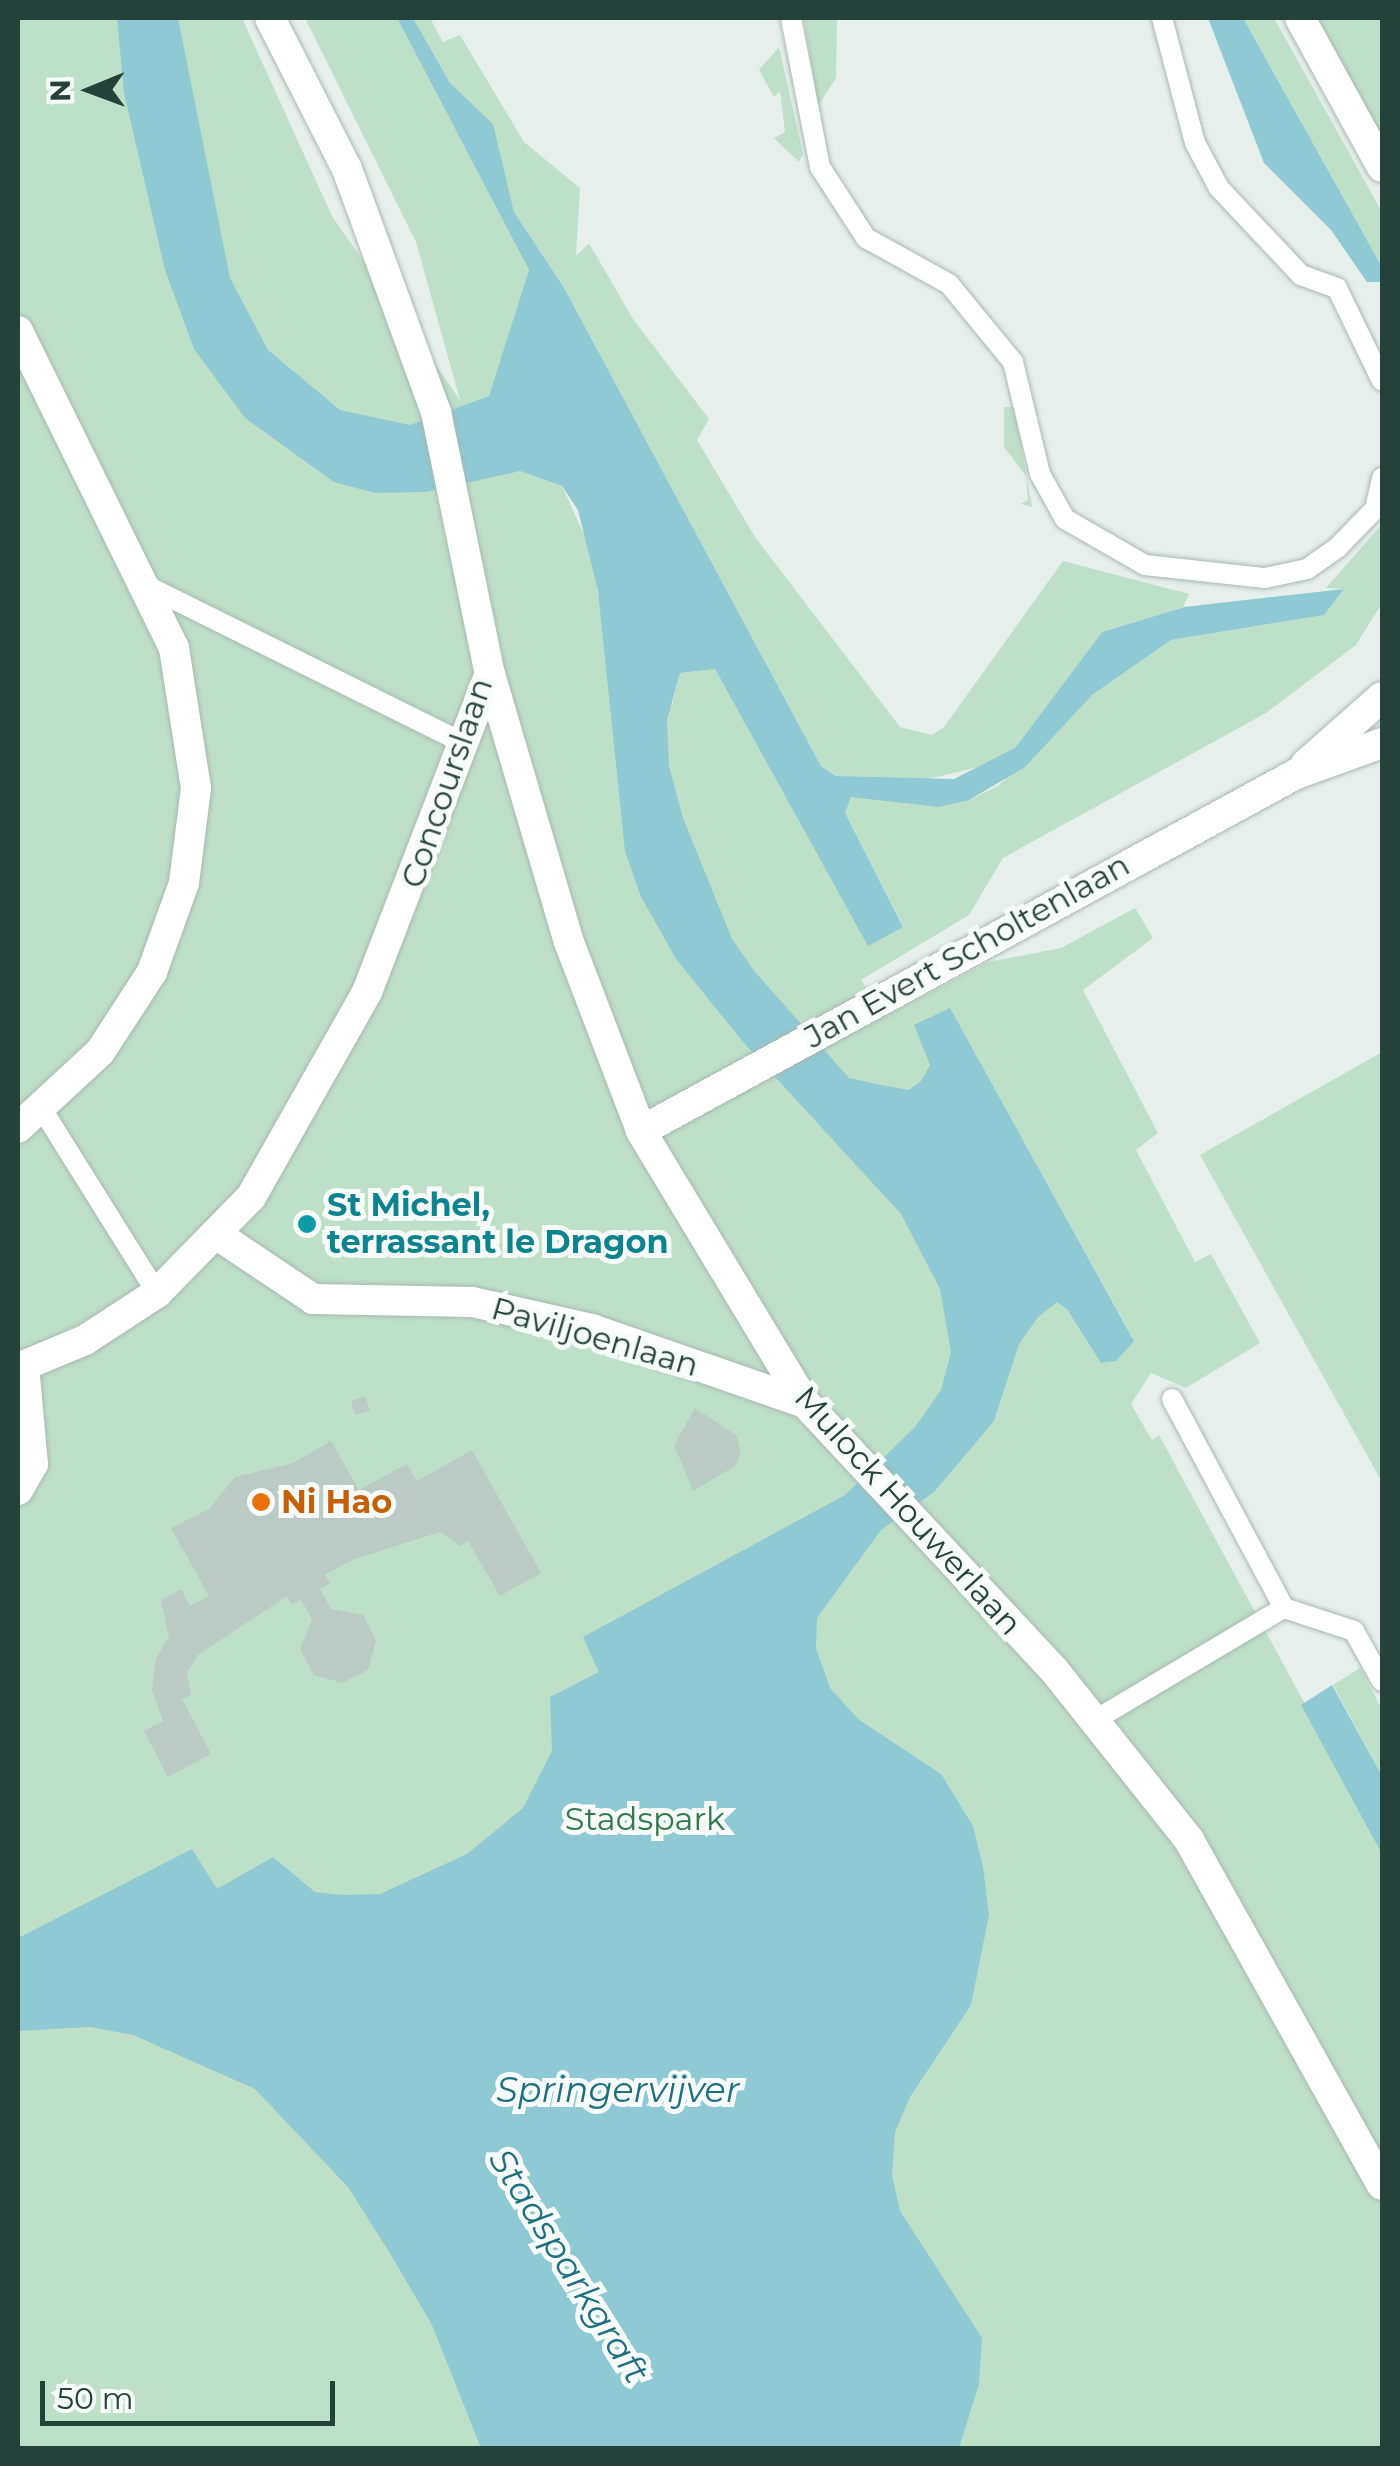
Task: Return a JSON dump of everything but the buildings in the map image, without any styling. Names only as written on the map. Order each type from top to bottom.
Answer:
[{"type":"street","name":"Concourslaan","points":[[21,1366],[85,1340],[157,1292],[219,1236],[251,1197],[367,992],[490,674],[436,412],[347,169],[270,18]]},
{"type":"street","points":[[1300,18],[1382,167]]},
{"type":"street","points":[[18,331],[147,586],[174,648],[194,740],[184,883],[128,1014],[30,1118]]},
{"type":"street","name":"Mulock Houwerlaan","points":[[490,674],[569,942],[641,1130],[805,1402],[1095,1720],[1188,1840],[1382,2185]]},
{"type":"street","name":"Jan Evert Scholtenlaan","points":[[1296,774],[1382,697]]},
{"type":"street","name":"Jan Evert Scholtenlaan","points":[[641,1130],[1296,774],[1382,743]]},
{"type":"street","name":"Paviljoenlaan","points":[[219,1236],[273,1279],[313,1299],[472,1302],[592,1329],[805,1402]]},
{"type":"street","points":[[18,1490],[32,1464],[21,1366]]},
{"type":"lane","points":[[791,18],[820,167],[866,238],[949,284],[1013,362],[1040,474],[1065,520],[1145,565],[1264,578],[1307,568],[1338,547],[1375,509],[1382,478]]},
{"type":"lane","points":[[1162,18],[1195,143],[1219,188],[1301,275],[1337,288],[1382,381]]},
{"type":"lane","points":[[147,586],[464,744]]},
{"type":"lane","points":[[30,1118],[157,1292]]},
{"type":"lane","points":[[1172,1399],[1284,1608],[1354,1631],[1382,1681]]},
{"type":"lane","points":[[1095,1720],[1284,1608]]},
{"type":"green space","name":"Stadspark","points":[[18,18],[242,18],[332,216],[460,400],[416,242],[305,18],[397,18],[529,270],[501,371],[489,396],[467,409],[520,471],[562,486],[591,550],[599,601],[672,705],[680,673],[715,669],[868,945],[903,926],[845,813],[851,797],[969,800],[998,786],[1092,695],[1171,640],[1276,623],[1344,589],[1326,588],[1382,524],[1382,603],[1356,645],[1266,713],[1003,858],[969,915],[861,980],[886,1016],[988,962],[1061,948],[1135,908],[1153,938],[1083,990],[1158,1133],[1136,1150],[1195,1262],[1211,1254],[1260,1343],[1186,1388],[1151,1373],[1131,1404],[1152,1440],[1159,1435],[1382,1846],[1382,2448],[18,2448]],"holes":[[[950,1009],[1134,1341],[930,1065],[927,1049]]]},
{"type":"green space","points":[[413,18],[430,18],[443,42],[460,35],[524,142],[580,188],[576,256],[589,243],[633,319],[709,419],[697,440],[755,537],[900,727],[932,735],[944,727],[1063,561],[1189,594],[1183,607],[1102,632],[1015,748],[992,764],[915,782],[837,776],[821,766],[563,286],[514,212],[492,124],[450,83]]},
{"type":"green space","points":[[804,18],[837,18],[836,78],[818,106]]},
{"type":"green space","points":[[1243,18],[1274,18],[1382,212],[1382,267]]},
{"type":"green space","points":[[1312,18],[1382,18],[1382,147]]},
{"type":"green space","points":[[779,47],[803,154],[799,162],[774,138],[785,132],[780,91],[774,97],[759,70]]},
{"type":"green space","points":[[1004,407],[1014,407],[1032,507],[1021,504],[1028,500],[1026,476],[1004,447]]},
{"type":"green space","points":[[1382,1052],[1382,1482],[1200,1155]]},
{"type":"green space","points":[[1360,1668],[1382,1709],[1382,1776],[1333,1685]]},
{"type":"water","name":"Springervijver","points":[[117,18],[178,18],[230,278],[268,350],[340,410],[410,425],[489,396],[529,270],[397,18],[413,18],[450,83],[493,124],[514,212],[563,286],[821,766],[836,776],[954,779],[1015,748],[1102,632],[1184,607],[1344,589],[1324,615],[1171,640],[1092,695],[1025,767],[969,800],[939,807],[851,797],[845,813],[903,927],[868,946],[715,669],[680,673],[667,720],[669,766],[683,818],[732,939],[755,972],[849,1078],[881,1085],[909,1090],[921,1081],[930,1065],[914,1025],[950,1008],[1134,1341],[1116,1361],[1101,1363],[1067,1309],[1057,1302],[1038,1317],[1019,1344],[994,1421],[934,1492],[881,1530],[817,1618],[816,1648],[830,1688],[858,1719],[941,1774],[973,1826],[983,1867],[989,1915],[971,2005],[910,2097],[895,2132],[892,2175],[900,2211],[982,2338],[979,2384],[959,2448],[481,2448],[432,2325],[391,2255],[348,2187],[255,2089],[133,2035],[90,2027],[18,2031],[18,1938],[192,1849],[217,1889],[273,1857],[315,1892],[342,1895],[380,1894],[467,1854],[523,1808],[552,1751],[550,1697],[599,1672],[583,1637],[845,1495],[915,1427],[941,1390],[951,1352],[940,1289],[901,1214],[743,1042],[676,959],[641,897],[625,851],[598,591],[578,510],[562,486],[520,471],[426,492],[375,493],[334,482],[245,418],[194,349],[165,270],[124,93]]},
{"type":"water","points":[[1208,18],[1243,18],[1382,267],[1382,282],[1367,282],[1331,230],[1264,163]]},
{"type":"water","points":[[1332,1685],[1382,1776],[1382,1854],[1301,1705]]},
{"type":"place","name":"St Michel, terrassant le Dragon","points":[[307,1224]]},
{"type":"place","name":"Ni Hao","points":[[261,1502]]},
{"type":"water label","name":"Stadsparkgraft","points":[[569,2266]]}]
